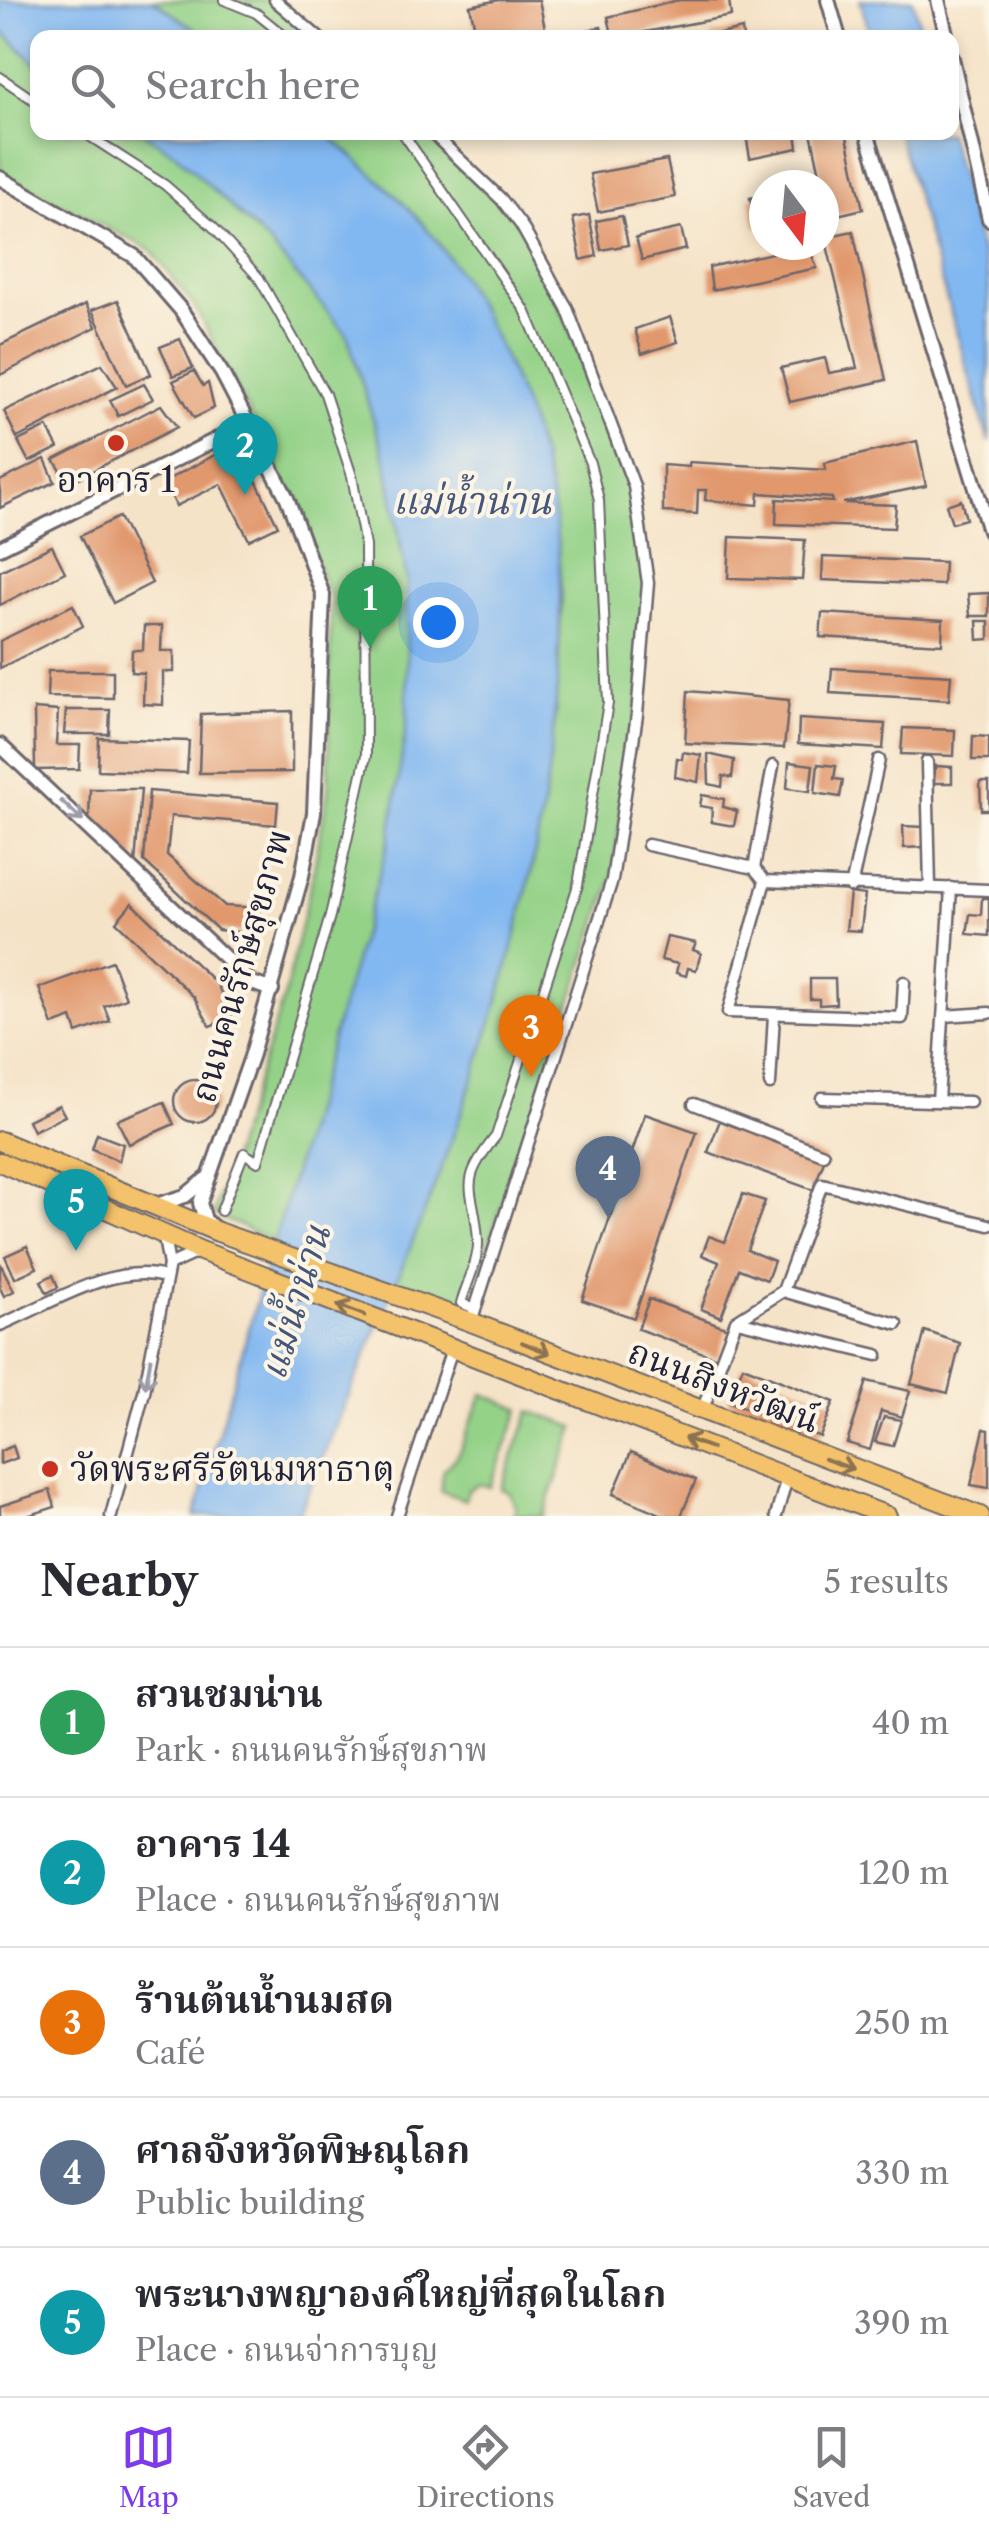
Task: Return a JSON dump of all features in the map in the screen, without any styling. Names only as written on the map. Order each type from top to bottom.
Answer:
[{"type":"main road","name":"ถนนสิงหวัฒน์","points":[[0,1142],[211,1227],[444,1313],[472,1315],[701,1413],[980,1516]]},
{"type":"main road","name":"ถนนสิงหวัฒน์","points":[[0,1162],[201,1251],[887,1516]]},
{"type":"main road","points":[[787,1478],[798,1449]]},
{"type":"street","points":[[224,0],[256,13],[276,30]]},
{"type":"street","points":[[275,0],[310,30]]},
{"type":"street","points":[[828,0],[837,30]]},
{"type":"street","points":[[940,1],[945,30]]},
{"type":"street","points":[[0,76],[30,97]]},
{"type":"street","points":[[959,88],[989,219]]},
{"type":"street","points":[[96,140],[165,185],[214,226],[258,278],[325,394],[352,476],[365,546],[366,756],[330,916],[258,1162],[244,1153],[221,1212]]},
{"type":"street","points":[[408,140],[525,310],[590,463],[599,500],[608,703],[578,885],[496,1136],[471,1168],[468,1188],[478,1244],[461,1304],[472,1315],[505,1224],[612,880],[638,715],[648,582],[634,486],[572,318],[521,225],[501,199],[439,140]]},
{"type":"street","points":[[869,140],[989,531]]},
{"type":"street","name":"ถนนคนรักษ์สุขภาพ","points":[[0,178],[134,256],[181,310],[222,373],[287,498],[314,568],[324,612],[314,813],[272,990],[200,1204],[211,1227]]},
{"type":"street","points":[[0,548],[247,424]]},
{"type":"street","points":[[0,744],[252,983],[272,990]]},
{"type":"street","points":[[851,887],[879,760]]},
{"type":"street","points":[[927,762],[930,887]]},
{"type":"street","points":[[754,868],[773,766]]},
{"type":"street","points":[[648,845],[754,868],[765,882],[989,890]]},
{"type":"street","points":[[765,882],[728,1012],[902,1018],[904,982]]},
{"type":"street","points":[[938,1101],[952,888]]},
{"type":"street","points":[[944,1016],[989,1013]]},
{"type":"street","points":[[770,1084],[774,1015]]},
{"type":"street","points":[[822,1098],[970,1102]]},
{"type":"street","points":[[694,1104],[823,1154]]},
{"type":"street","points":[[156,1205],[185,1196],[208,1177]]},
{"type":"street","points":[[701,1413],[736,1321],[783,1291],[822,1184],[989,1225]]},
{"type":"street","points":[[111,1516],[144,1392],[167,1271],[163,1233]]},
{"type":"street","points":[[0,1325],[118,1276],[167,1271],[201,1251]]},
{"type":"street","points":[[783,1291],[897,1324]]},
{"type":"street","points":[[736,1321],[877,1356]]},
{"type":"street","points":[[397,1516],[447,1347]]},
{"type":"street","points":[[776,1516],[787,1478]]},
{"type":"green space","points":[[153,0],[275,0],[311,30],[196,30]]},
{"type":"green space","points":[[0,29],[30,58],[30,140],[154,140],[176,154],[269,243],[347,334],[387,464],[407,581],[407,720],[388,856],[286,1247],[213,1214],[285,994],[313,874],[328,791],[331,599],[277,468],[236,386],[195,307],[151,250],[0,173]]},
{"type":"green space","points":[[333,140],[438,140],[501,199],[538,250],[634,486],[647,591],[641,683],[612,880],[465,1313],[394,1284],[502,983],[533,865],[555,718],[562,595],[549,484],[526,412],[495,342],[439,243]]},
{"type":"green space","points":[[483,1394],[520,1409],[490,1487],[480,1484],[468,1490],[465,1500],[440,1491],[444,1469],[457,1457]]},
{"type":"green space","points":[[530,1411],[575,1427],[543,1516],[513,1516],[516,1508],[509,1492],[501,1489]]},
{"type":"water","points":[[0,0],[153,0],[196,30],[30,30],[30,58],[0,29]]},
{"type":"water","points":[[860,0],[913,0],[921,30],[869,30]]},
{"type":"water","name":"แม่น้ำน่าน","points":[[154,140],[334,140],[400,199],[456,269],[504,358],[540,453],[556,529],[560,576],[558,670],[547,781],[527,890],[499,997],[465,1103],[426,1208],[298,1516],[195,1516],[390,837],[407,720],[407,581],[387,464],[347,334],[269,243],[176,154]]},
{"type":"water","points":[[900,140],[950,140],[989,280],[989,443]]},
{"type":"building","points":[[499,0],[539,0],[545,30],[475,30],[470,6]]},
{"type":"building","points":[[679,0],[729,0],[731,16],[656,30],[611,30],[608,17]]},
{"type":"building","points":[[747,140],[797,140],[798,148],[750,158]]},
{"type":"building","points":[[813,140],[848,140],[863,209],[839,215],[839,170],[819,170]]},
{"type":"building","points":[[667,160],[675,197],[598,212],[590,174]]},
{"type":"building","points":[[589,215],[597,256],[581,260],[573,218]]},
{"type":"building","points":[[622,216],[628,245],[601,250],[596,221]]},
{"type":"building","points":[[681,228],[686,249],[642,260],[636,238]]},
{"type":"building","points":[[853,231],[886,380],[790,402],[781,368],[825,358],[829,373],[857,368],[831,260],[839,260],[839,234]]},
{"type":"building","points":[[749,258],[814,260],[817,268],[712,290],[709,267]]},
{"type":"building","points":[[118,300],[151,374],[126,385],[92,310]]},
{"type":"building","points":[[86,304],[96,327],[0,375],[0,345]]},
{"type":"building","points":[[670,317],[678,342],[642,354],[635,329]]},
{"type":"building","points":[[180,339],[193,368],[173,376],[160,347]]},
{"type":"building","points":[[102,364],[117,387],[17,438],[4,411]]},
{"type":"building","points":[[194,371],[203,386],[208,383],[214,408],[194,418],[173,381]]},
{"type":"building","points":[[144,384],[153,399],[118,416],[110,400]]},
{"type":"building","name":"อาคาร 1","points":[[161,405],[177,427],[69,483],[54,460]]},
{"type":"building","points":[[47,427],[58,448],[29,462],[18,441]]},
{"type":"building","points":[[917,441],[926,486],[843,503],[896,505],[894,528],[776,524],[777,499],[833,502],[832,498],[759,493],[758,505],[705,500],[706,490],[698,490],[697,514],[663,512],[663,465],[689,467],[689,462],[826,470],[825,463]]},
{"type":"building","points":[[238,443],[278,526],[249,540],[221,484],[176,506],[165,481]]},
{"type":"building","points":[[45,459],[55,482],[0,508],[0,481]]},
{"type":"building","points":[[961,500],[966,519],[952,523],[946,505]]},
{"type":"building","points":[[119,517],[152,583],[113,603],[80,536]]},
{"type":"building","points":[[730,537],[805,540],[802,580],[728,578]]},
{"type":"building","points":[[52,546],[65,572],[0,605],[0,571]]},
{"type":"building","points":[[823,557],[944,562],[943,585],[822,580]]},
{"type":"building","points":[[989,593],[989,616],[970,616],[968,594]]},
{"type":"building","points":[[73,605],[83,626],[0,668],[0,641]]},
{"type":"building","points":[[822,613],[943,620],[942,644],[820,637]]},
{"type":"building","points":[[977,621],[989,621],[989,639],[978,640]]},
{"type":"building","points":[[144,626],[162,626],[161,651],[174,651],[174,672],[163,672],[163,705],[143,704],[144,673],[131,672],[132,650],[143,650]]},
{"type":"building","points":[[832,668],[951,675],[949,700],[830,693]]},
{"type":"building","points":[[48,671],[113,671],[113,698],[47,697]]},
{"type":"building","points":[[688,691],[789,700],[784,748],[685,743]]},
{"type":"building","points":[[34,709],[58,711],[56,745],[80,745],[79,769],[35,770]]},
{"type":"building","points":[[66,710],[110,710],[109,734],[64,734]]},
{"type":"building","points":[[292,711],[292,772],[199,773],[201,714]]},
{"type":"building","points":[[799,719],[885,724],[883,749],[798,744]]},
{"type":"building","points":[[903,728],[955,730],[954,756],[901,754]]},
{"type":"building","points":[[973,736],[989,737],[989,760],[972,760]]},
{"type":"building","points":[[99,738],[189,741],[187,773],[98,770]]},
{"type":"building","points":[[683,752],[701,755],[698,782],[675,777],[677,758],[682,759]]},
{"type":"building","points":[[708,754],[734,760],[732,778],[723,776],[722,787],[709,784]]},
{"type":"building","points":[[789,762],[813,765],[810,791],[787,788]]},
{"type":"building","points":[[818,764],[836,766],[834,779],[843,780],[840,797],[815,793]]},
{"type":"building","points":[[935,766],[952,767],[952,783],[934,783]]},
{"type":"building","points":[[980,782],[989,782],[989,810],[981,810]]},
{"type":"building","points":[[90,789],[141,789],[135,864],[89,822]]},
{"type":"building","points":[[149,791],[278,802],[276,825],[171,816],[167,855],[225,906],[260,908],[258,934],[218,930],[144,861]]},
{"type":"building","points":[[702,795],[724,799],[723,807],[737,811],[734,826],[711,822],[712,808],[700,806]]},
{"type":"building","points":[[903,826],[924,827],[925,847],[904,848]]},
{"type":"building","points":[[850,893],[865,895],[861,931],[846,930]]},
{"type":"building","points":[[982,898],[989,898],[989,936],[967,934],[970,914],[981,915]]},
{"type":"building","points":[[132,903],[217,984],[232,1017],[210,1026],[194,997],[116,922]]},
{"type":"building","points":[[667,937],[696,943],[693,950],[701,953],[696,970],[688,968],[686,976],[676,973],[678,964],[661,960]]},
{"type":"building","points":[[112,961],[126,998],[104,1006],[110,1021],[77,1033],[72,1018],[53,1025],[39,988]]},
{"type":"building","points":[[810,979],[835,979],[836,1004],[819,1005],[819,999],[810,999]]},
{"type":"building","points":[[195,1080],[210,1086],[216,1101],[210,1116],[195,1122],[180,1116],[174,1101],[180,1086]]},
{"type":"building","points":[[164,1102],[174,1124],[129,1144],[117,1120]]},
{"type":"building","points":[[59,1105],[65,1116],[33,1131],[28,1120]]},
{"type":"building","points":[[645,1114],[697,1132],[634,1318],[582,1300]]},
{"type":"building","points":[[720,1120],[825,1158],[813,1190],[708,1152]]},
{"type":"building","points":[[97,1134],[123,1144],[119,1161],[92,1149]]},
{"type":"building","points":[[743,1194],[765,1201],[747,1250],[774,1261],[767,1280],[739,1269],[721,1317],[701,1309],[719,1262],[702,1255],[709,1236],[725,1242]]},
{"type":"building","points":[[27,1246],[37,1268],[15,1278],[5,1256]]},
{"type":"building","points":[[0,1263],[14,1291],[4,1296],[0,1288]]},
{"type":"building","points":[[53,1275],[58,1287],[47,1293],[41,1281]]},
{"type":"building","points":[[649,1299],[728,1328],[717,1358],[638,1329]]},
{"type":"building","points":[[925,1331],[960,1343],[948,1393],[911,1384]]},
{"type":"building","points":[[743,1366],[834,1402],[820,1437],[728,1401]]},
{"type":"building","points":[[867,1381],[910,1391],[902,1417],[881,1411],[870,1450],[847,1443]]},
{"type":"building","points":[[884,1417],[901,1420],[893,1446],[875,1442]]},
{"type":"building","points":[[984,1429],[989,1430],[989,1488],[971,1485]]},
{"type":"building","points":[[13,1446],[17,1458],[0,1464],[0,1451]]},
{"type":"building","points":[[631,1452],[696,1480],[681,1516],[665,1516],[613,1494]]},
{"type":"building","points":[[50,1490],[55,1507],[27,1516],[0,1516],[0,1506]]},
{"type":"place","name":"อาคาร 1","points":[[116,443]]},
{"type":"place","name":"อาคาร 14","points":[[245,495]]},
{"type":"place","name":"สวนชมน่าน","points":[[370,648]]},
{"type":"place","name":"ร้านต้นน้ำนมสด","points":[[531,1077]]},
{"type":"place","name":"ศาลจังหวัดพิษณุโลก","points":[[608,1218]]},
{"type":"place","name":"พระนางพญาองค์ใหญ่ที่สุดในโลก","points":[[76,1251]]},
{"type":"place","name":"วัดพระศรีรัตนมหาธาตุ","points":[[50,1469]]}]
